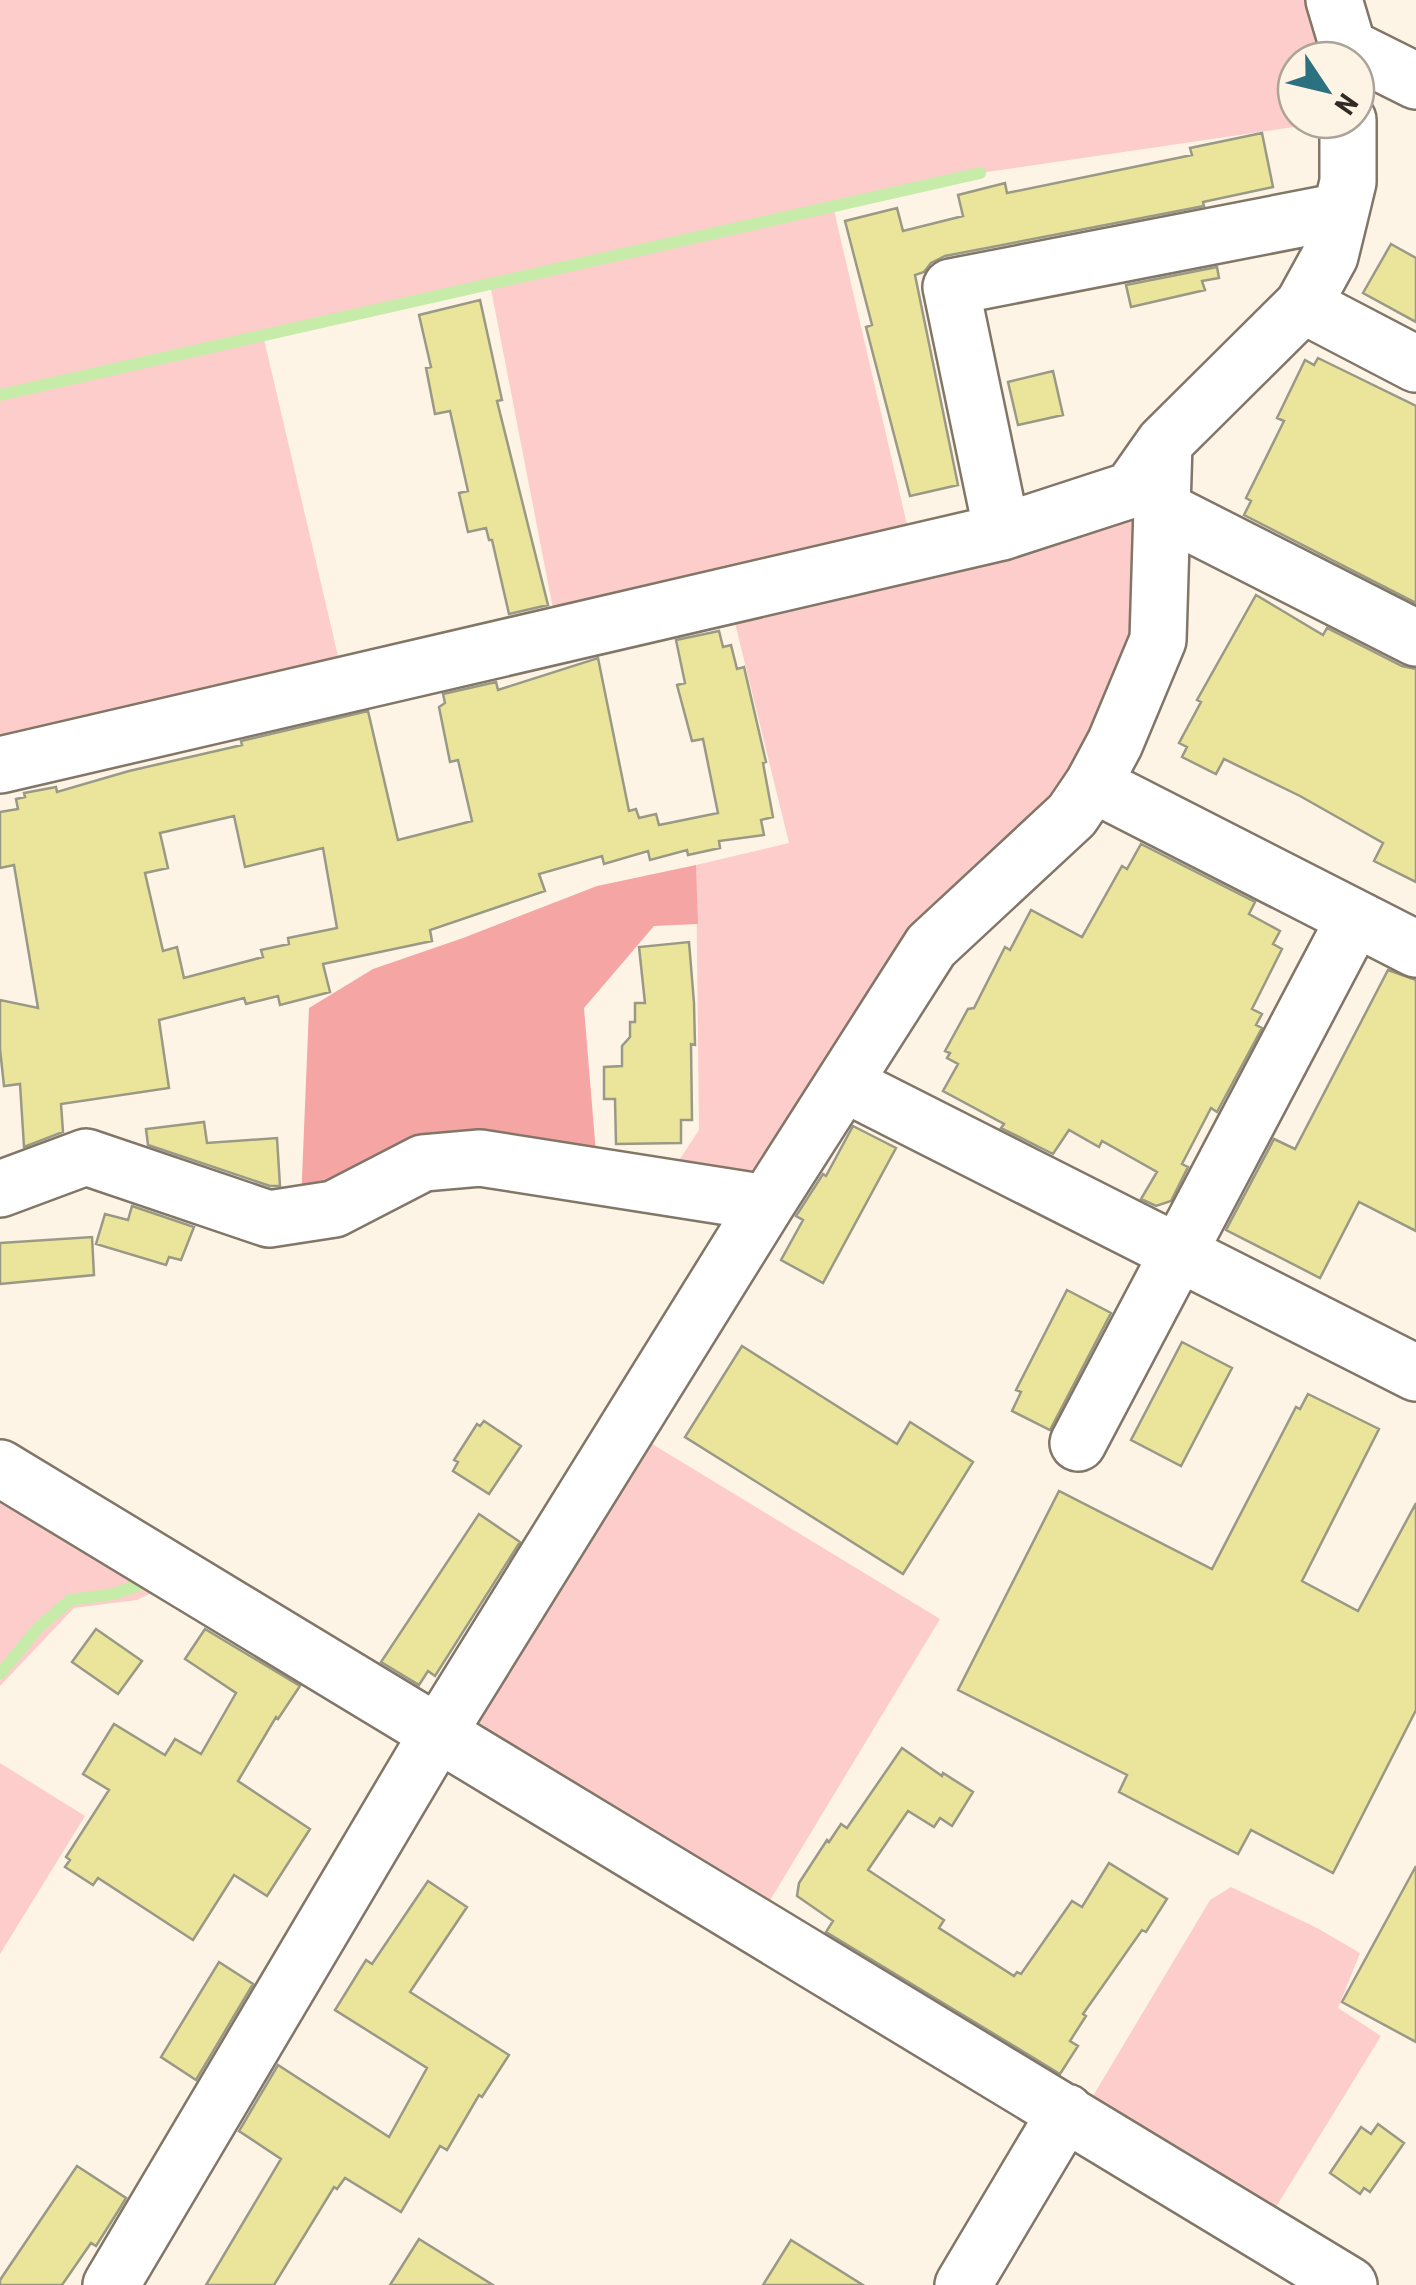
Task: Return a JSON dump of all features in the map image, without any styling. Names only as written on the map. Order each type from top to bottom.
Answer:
[{"type":"street","points":[[1349,27],[1416,81]]},
{"type":"street","points":[[0,766],[1002,532],[1131,490],[1164,443],[1303,306],[1330,256],[1348,182],[1348,140]]},
{"type":"street","points":[[1002,532],[951,288],[1342,211]]},
{"type":"street","points":[[1303,306],[1416,364]]},
{"type":"street","points":[[110,2285],[438,1733],[931,946],[1072,816],[1093,784],[1115,743],[1158,640],[1164,443]]},
{"type":"street","points":[[1162,509],[1416,638]]},
{"type":"street","points":[[1093,784],[1416,949]]},
{"type":"street","points":[[1078,1443],[1355,918]]},
{"type":"street","points":[[845,1084],[1416,1374]]},
{"type":"street","points":[[0,1189],[86,1157],[269,1219],[334,1209],[423,1164],[480,1158],[767,1203]]},
{"type":"street","points":[[0,1468],[1349,2285]]},
{"type":"street","points":[[964,2285],[1066,2112]]},
{"type":"shaded area","points":[[0,0],[1319,0],[1325,40],[1276,40],[1276,130],[980,173],[833,206],[911,542],[555,619],[490,284],[263,335],[341,669],[0,748]]},
{"type":"shaded area","points":[[1124,504],[1149,517],[1144,636],[1094,749],[758,1191],[672,1171],[699,1130],[696,865],[789,843],[733,615]]},
{"type":"shaded area","points":[[696,865],[698,924],[654,926],[584,1008],[597,1165],[301,1202],[309,1008],[373,969],[597,886]]},
{"type":"shaded area","points":[[639,1436],[940,1619],[763,1912],[461,1731]]},
{"type":"shaded area","points":[[0,1484],[171,1583],[137,1600],[74,1608],[0,1686]]},
{"type":"shaded area","points":[[0,1763],[85,1816],[0,1954]]},
{"type":"shaded area","points":[[1231,1887],[1360,1953],[1338,2008],[1381,2036],[1268,2220],[1084,2111],[1210,1900]]},
{"type":"building","points":[[1262,133],[1273,187],[1203,202],[1204,206],[945,256],[915,275],[958,485],[910,496],[866,327],[872,325],[845,221],[897,208],[903,231],[963,216],[958,195],[1005,183],[1007,193],[1192,155],[1190,148]]},
{"type":"building","points":[[1391,244],[1416,258],[1416,322],[1363,293]]},
{"type":"building","points":[[1217,267],[1219,278],[1202,281],[1205,290],[1131,307],[1126,285]]},
{"type":"building","points":[[480,300],[502,400],[497,401],[548,605],[509,614],[486,528],[468,532],[459,493],[468,491],[450,411],[435,414],[426,368],[431,367],[419,315]]},
{"type":"building","points":[[1318,358],[1416,406],[1416,603],[1244,515],[1251,501],[1246,498],[1284,421],[1277,418],[1305,360],[1314,365]]},
{"type":"building","points":[[1053,371],[1063,415],[1018,425],[1008,382]]},
{"type":"building","points":[[1256,595],[1323,635],[1327,628],[1402,666],[1416,669],[1416,882],[1374,861],[1383,843],[1300,796],[1224,759],[1216,774],[1182,757],[1187,747],[1179,743],[1201,702],[1197,700]]},
{"type":"building","points":[[719,631],[723,647],[731,645],[737,669],[744,667],[766,762],[763,763],[773,817],[761,820],[764,835],[719,841],[720,848],[688,855],[687,850],[650,860],[648,851],[604,864],[602,856],[539,874],[545,891],[430,930],[432,941],[323,964],[330,992],[280,1005],[278,996],[246,1004],[244,998],[159,1020],[169,1088],[61,1104],[63,1132],[24,1147],[20,1084],[4,1086],[0,1049],[0,1000],[38,1008],[14,865],[0,868],[0,812],[18,809],[16,799],[25,797],[24,793],[56,787],[57,792],[368,711],[398,840],[472,821],[458,760],[450,762],[439,707],[445,703],[443,694],[496,682],[498,690],[598,658],[629,811],[636,809],[639,818],[656,814],[659,825],[718,813],[703,739],[692,741],[677,685],[685,683],[676,640]],"holes":[[[234,816],[245,867],[323,848],[337,928],[288,938],[289,944],[261,950],[263,957],[184,978],[177,947],[163,951],[145,873],[168,868],[160,833]]]},
{"type":"building","points":[[1141,844],[1255,902],[1249,914],[1280,931],[1273,944],[1282,949],[1252,1009],[1262,1014],[1256,1025],[1262,1028],[1217,1112],[1211,1108],[1182,1164],[1188,1167],[1171,1201],[1156,1206],[1141,1199],[1157,1172],[1102,1141],[1099,1147],[1069,1130],[1053,1154],[1001,1128],[1004,1124],[943,1091],[958,1064],[947,1058],[950,1053],[945,1051],[1031,910],[1082,937],[1122,866],[1127,869]]},
{"type":"building","points":[[689,942],[695,1045],[691,1044],[692,1120],[681,1120],[681,1143],[616,1144],[615,1099],[604,1099],[604,1067],[622,1066],[622,1046],[630,1037],[630,1022],[635,1022],[635,1003],[645,1003],[639,947]]},
{"type":"building","points":[[1388,970],[1416,980],[1416,1231],[1359,1202],[1320,1278],[1226,1230],[1274,1139],[1295,1149]]},
{"type":"building","points":[[204,1122],[207,1143],[277,1138],[280,1186],[148,1145],[146,1129]]},
{"type":"building","points":[[853,1126],[896,1148],[823,1283],[781,1260],[803,1220],[796,1216],[823,1174],[826,1176]]},
{"type":"building","points":[[132,1206],[194,1227],[181,1260],[169,1257],[166,1265],[96,1244],[105,1214],[128,1220]]},
{"type":"building","points":[[92,1237],[94,1275],[0,1284],[0,1243]]},
{"type":"building","points":[[1067,1290],[1111,1313],[1050,1430],[1012,1411],[1021,1392],[1016,1390]]},
{"type":"building","points":[[1182,1342],[1232,1368],[1181,1466],[1131,1440]]},
{"type":"building","points":[[742,1346],[897,1444],[910,1422],[973,1462],[903,1574],[685,1437]]},
{"type":"building","points":[[1308,1394],[1379,1429],[1302,1581],[1358,1611],[1416,1503],[1416,1710],[1333,1873],[1251,1830],[1238,1854],[1119,1792],[1127,1775],[958,1690],[1059,1491],[1212,1569],[1296,1407],[1300,1409]]},
{"type":"building","points":[[484,1421],[521,1446],[489,1494],[453,1471],[458,1462],[454,1460],[477,1424],[480,1426]]},
{"type":"building","points":[[479,1514],[520,1542],[435,1676],[428,1671],[419,1685],[381,1662]]},
{"type":"building","points":[[96,1629],[142,1661],[118,1694],[72,1662]]},
{"type":"building","points":[[205,1629],[300,1686],[276,1717],[238,1781],[310,1829],[267,1896],[234,1875],[193,1940],[98,1878],[93,1885],[65,1867],[70,1860],[66,1857],[109,1790],[83,1774],[114,1724],[165,1755],[175,1739],[201,1754],[236,1693],[185,1659]]},
{"type":"building","points":[[902,1748],[973,1792],[952,1826],[940,1818],[934,1827],[908,1811],[868,1870],[944,1920],[939,1928],[1014,1976],[1017,1972],[1021,1974],[1072,1901],[1082,1907],[1109,1863],[1167,1899],[1083,2014],[1086,2016],[1070,2041],[1078,2046],[1060,2074],[826,1932],[833,1921],[797,1896],[799,1883],[827,1840],[841,1824],[847,1828]]},
{"type":"building","points":[[1416,1866],[1416,2042],[1342,2002]]},
{"type":"building","points":[[428,1881],[467,1907],[410,1992],[509,2055],[482,2097],[479,2095],[447,2150],[440,2146],[401,2212],[345,2178],[337,2189],[334,2187],[274,2285],[206,2285],[281,2159],[239,2131],[278,2065],[389,2137],[427,2068],[335,2010],[366,1960],[372,1964]]},
{"type":"building","points":[[219,1962],[253,1984],[196,2080],[161,2057]]},
{"type":"building","points":[[1378,2124],[1404,2143],[1370,2192],[1364,2188],[1360,2194],[1330,2173],[1361,2127],[1371,2134]]},
{"type":"building","points":[[77,2166],[126,2198],[96,2246],[91,2243],[62,2285],[0,2285],[0,2280]]},
{"type":"building","points":[[419,2239],[493,2285],[390,2285]]},
{"type":"building","points":[[791,2240],[863,2285],[763,2285]]},
{"type":"waterway","points":[[0,395],[980,173]]},
{"type":"waterway","points":[[0,1674],[38,1628],[70,1600],[113,1594],[142,1584]]}]
